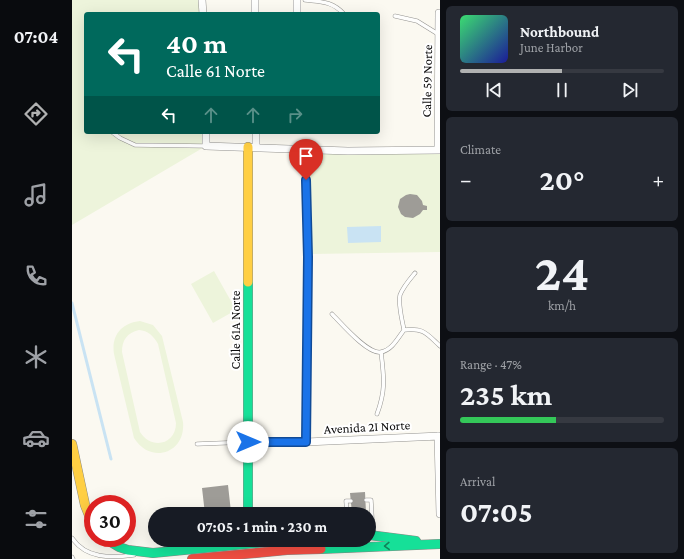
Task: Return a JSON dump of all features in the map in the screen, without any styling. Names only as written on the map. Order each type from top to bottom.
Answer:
[{"type":"street","points":[[202,0],[203,12]]},
{"type":"street","points":[[255,0],[255,12]]},
{"type":"street","points":[[297,0],[297,12]]},
{"type":"street","name":"Calle 59 Norte","points":[[439,13],[439,150]]},
{"type":"street","points":[[206,134],[206,146],[348,151],[439,150]]},
{"type":"street","name":"Calle 61A Norte","points":[[248,507],[252,147],[255,134]]},
{"type":"street","points":[[305,149],[308,257],[306,442]]},
{"type":"street","points":[[439,436],[440,514]]},
{"type":"street","name":"Avenida 2I Norte","points":[[248,442],[306,442],[439,436]]},
{"type":"street","points":[[72,444],[84,500]]},
{"type":"street","points":[[376,536],[440,544]]},
{"type":"street","points":[[192,559],[287,550],[440,544]]},
{"type":"street","points":[[120,547],[128,550],[153,553],[205,547]]},
{"type":"lane","points":[[304,0],[329,3],[336,6],[342,12]]},
{"type":"lane","points":[[395,16],[417,21],[440,34]]},
{"type":"lane","points":[[115,134],[120,138],[135,144],[206,146]]},
{"type":"lane","points":[[332,314],[365,346],[374,351],[381,352],[388,349],[395,343],[404,330],[400,305],[400,294],[415,273]]},
{"type":"lane","points":[[404,330],[421,330],[440,346]]},
{"type":"lane","points":[[377,414],[384,394],[381,352]]},
{"type":"lane","points":[[197,444],[248,442]]},
{"type":"lane","points":[[366,500],[371,500],[371,507]]},
{"type":"lane","points":[[346,507],[346,501],[351,501]]},
{"type":"lane","points":[[72,538],[85,552],[102,557],[153,553]]},
{"type":"green space","points":[[72,0],[202,0],[203,12],[84,12],[84,134],[206,134],[206,146],[72,225]]},
{"type":"green space","points":[[309,152],[440,153],[440,252],[311,254]]},
{"type":"green space","points":[[214,271],[236,310],[213,323],[191,284]]},
{"type":"green space","points":[[140,321],[153,325],[162,336],[183,422],[182,433],[179,441],[173,448],[166,452],[158,453],[149,451],[141,446],[134,438],[114,354],[114,341],[119,331],[123,327]],"holes":[[[135,331],[148,332],[158,344],[176,423],[172,436],[168,440],[156,443],[145,438],[140,432],[122,352],[124,341],[128,335]]]},
{"type":"water","points":[[381,226],[381,242],[348,243],[347,227]]},
{"type":"building","points":[[410,194],[417,195],[422,201],[423,205],[427,206],[427,210],[423,210],[420,214],[413,218],[405,217],[401,214],[398,207],[400,199]]},
{"type":"building","points":[[228,485],[230,507],[204,507],[202,488]]},
{"type":"building","points":[[365,492],[366,507],[351,507],[350,493]]},
{"type":"waterway","points":[[72,303],[111,459]]},
{"type":"traffic: fast","points":[[248,282],[248,507]]},
{"type":"traffic: fast","points":[[376,536],[416,541]]},
{"type":"traffic: fast","points":[[321,549],[440,544]]},
{"type":"traffic: fast","points":[[119,547],[128,550],[153,553],[215,547]]},
{"type":"traffic: slow","points":[[248,147],[248,282]]},
{"type":"traffic: slow","points":[[72,444],[84,500]]},
{"type":"traffic: jam","points":[[192,559],[287,550],[321,549]]},
{"type":"route","points":[[248,442],[306,442],[308,257],[306,180]]}]
